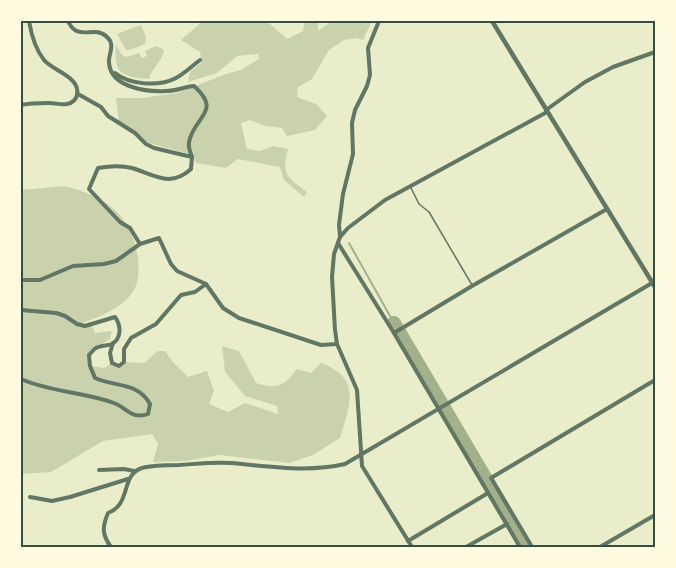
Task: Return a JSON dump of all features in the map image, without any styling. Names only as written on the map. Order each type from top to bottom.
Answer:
[{"type":"street","points":[[29,21],[41,55],[48,64],[69,77],[78,94],[101,107],[108,116],[135,133],[146,144],[192,157]]},
{"type":"street","points":[[68,21],[71,29],[76,32],[101,33],[109,38],[111,47],[108,64],[116,78],[128,86],[165,92],[194,86],[207,102],[206,112],[192,133],[189,144],[192,157],[191,170],[176,180],[169,180],[130,167],[98,168],[89,189],[120,222],[130,228],[140,244]]},
{"type":"street","points":[[340,237],[339,225],[343,194],[353,154],[352,123],[370,75],[368,48],[379,21]]},
{"type":"street","points":[[99,470],[135,471],[153,466],[203,463],[296,469],[327,468],[345,464],[654,285],[492,21]]},
{"type":"street","points":[[412,547],[362,466],[357,390],[337,344],[332,278],[334,254],[340,237],[369,211],[409,186],[546,111],[585,82],[613,67],[655,52]]},
{"type":"street","points":[[110,69],[129,81],[158,82],[175,79],[200,60]]},
{"type":"street","points":[[21,105],[70,104],[78,94]]},
{"type":"street","points":[[398,331],[607,209]]},
{"type":"street","points":[[21,280],[40,280],[73,266],[116,261],[140,244],[159,238],[171,264],[177,271],[206,284],[223,308],[239,318],[321,345],[337,344]]},
{"type":"street","points":[[338,243],[398,331],[487,480],[532,547]]},
{"type":"street","points":[[21,310],[56,313],[85,326],[115,317],[119,322],[120,331],[110,353],[112,363],[119,366],[124,362],[124,349],[131,338],[156,324],[181,295],[195,292],[206,284]]},
{"type":"street","points":[[21,379],[114,403],[132,415],[140,417],[148,414],[150,404],[146,395],[134,387],[95,378],[90,366],[89,355],[96,348],[113,343]]},
{"type":"street","points":[[487,480],[655,381]]},
{"type":"street","points":[[111,547],[105,539],[103,525],[108,513],[116,510],[122,502],[129,478],[135,471]]},
{"type":"street","points":[[30,497],[52,501],[129,478]]},
{"type":"street","points":[[487,480],[488,493],[520,547]]},
{"type":"street","points":[[408,541],[488,493]]},
{"type":"street","points":[[600,547],[655,515]]},
{"type":"street","points":[[466,547],[507,524]]},
{"type":"lane","points":[[409,186],[419,204],[429,213],[472,286]]},
{"type":"green space","points":[[203,21],[261,21],[270,24],[287,39],[303,31],[305,21],[318,21],[318,31],[332,21],[372,21],[363,40],[357,38],[344,40],[329,50],[312,79],[298,87],[297,97],[316,104],[327,116],[315,130],[287,136],[282,128],[265,126],[250,120],[241,123],[247,149],[260,151],[273,146],[288,149],[285,165],[287,175],[307,192],[304,197],[284,180],[280,167],[238,159],[226,168],[196,163],[193,155],[149,143],[119,122],[116,98],[142,98],[177,93],[241,70],[259,59],[258,54],[237,56],[217,73],[188,82],[190,72],[202,62],[200,52],[181,40]]},
{"type":"green space","points":[[141,25],[146,37],[145,44],[126,50],[117,34]]},
{"type":"green space","points":[[116,45],[122,55],[127,57],[139,53],[142,58],[147,56],[145,51],[156,46],[164,50],[149,79],[126,75],[118,68],[115,55]]},
{"type":"green space","points":[[64,186],[92,195],[114,209],[130,230],[138,258],[137,283],[130,296],[110,311],[80,324],[91,324],[95,333],[112,331],[110,339],[89,355],[90,366],[104,368],[112,363],[119,366],[124,362],[144,363],[158,351],[165,351],[188,377],[207,371],[214,391],[209,404],[228,412],[245,403],[278,414],[277,406],[245,396],[225,372],[222,346],[239,351],[256,383],[263,385],[280,385],[297,369],[311,373],[321,363],[343,376],[348,385],[349,404],[340,438],[313,455],[289,463],[219,455],[186,461],[153,462],[158,444],[152,434],[103,441],[51,472],[21,474],[21,190]]},
{"type":"waterway","points":[[349,243],[394,323]]},
{"type":"waterway","points":[[394,323],[526,547]]}]
